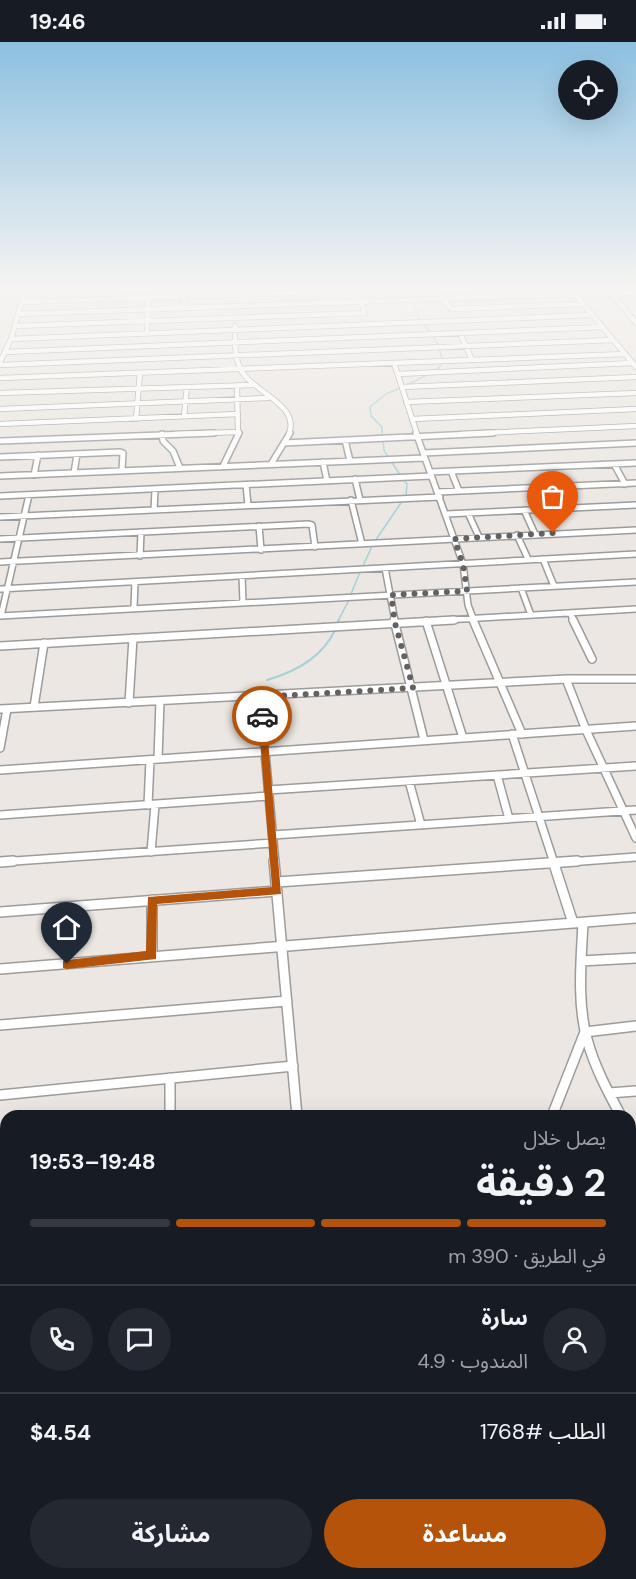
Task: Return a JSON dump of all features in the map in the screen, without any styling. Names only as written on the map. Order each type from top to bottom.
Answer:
[{"type":"street","points":[[0,363],[111,361]]},
{"type":"street","points":[[180,372],[182,361]]},
{"type":"street","points":[[238,361],[240,370],[253,385],[292,419],[291,429],[270,464]]},
{"type":"street","points":[[294,361],[295,367]]},
{"type":"street","points":[[0,378],[453,361]]},
{"type":"street","points":[[75,376],[78,362]]},
{"type":"street","points":[[394,363],[417,436],[463,564],[473,619],[522,734]]},
{"type":"street","points":[[398,374],[634,365]]},
{"type":"street","points":[[136,418],[140,373]]},
{"type":"street","points":[[37,392],[42,377]]},
{"type":"street","points":[[402,387],[636,377]]},
{"type":"street","points":[[223,466],[239,432],[237,385]]},
{"type":"street","points":[[0,393],[253,385]]},
{"type":"street","points":[[184,416],[188,387]]},
{"type":"street","points":[[68,406],[71,391]]},
{"type":"street","points":[[406,402],[636,393]]},
{"type":"street","points":[[0,409],[268,398]]},
{"type":"street","points":[[82,421],[85,405]]},
{"type":"street","points":[[412,419],[636,409]]},
{"type":"street","points":[[0,424],[238,414]]},
{"type":"street","points":[[170,417],[170,433]]},
{"type":"street","points":[[67,438],[70,421]]},
{"type":"street","points":[[284,443],[636,426]]},
{"type":"street","points":[[0,441],[239,432]]},
{"type":"street","points":[[162,434],[163,441],[176,455],[180,468]]},
{"type":"street","points":[[345,440],[350,460]]},
{"type":"street","points":[[0,476],[323,462],[636,443]]},
{"type":"street","points":[[0,457],[122,452],[122,470]]},
{"type":"street","points":[[74,473],[76,454]]},
{"type":"street","points":[[34,475],[38,455]]},
{"type":"street","points":[[323,462],[327,481]]},
{"type":"street","points":[[0,496],[355,480],[451,471],[636,463]]},
{"type":"street","points":[[614,464],[625,484]]},
{"type":"street","points":[[451,471],[459,491]]},
{"type":"street","points":[[355,480],[360,500]]},
{"type":"street","points":[[0,517],[360,500],[459,491],[636,483]]},
{"type":"street","points":[[246,485],[248,505]]},
{"type":"street","points":[[154,510],[155,490]]},
{"type":"street","points":[[29,495],[14,562],[3,589],[0,616],[134,607],[636,582]]},
{"type":"street","points":[[351,500],[362,544]]},
{"type":"street","points":[[446,514],[636,505]]},
{"type":"street","points":[[524,510],[535,534]]},
{"type":"street","points":[[468,513],[479,537]]},
{"type":"street","points":[[0,539],[310,524],[315,547]]},
{"type":"street","points":[[259,526],[261,550]]},
{"type":"street","points":[[0,562],[636,530]]},
{"type":"street","points":[[140,555],[141,532]]},
{"type":"street","points":[[517,535],[528,560]]},
{"type":"street","points":[[3,589],[636,554]]},
{"type":"street","points":[[543,559],[554,586]]},
{"type":"street","points":[[385,568],[395,623],[413,688],[424,740]]},
{"type":"street","points":[[242,576],[243,602]]},
{"type":"street","points":[[134,607],[135,582]]},
{"type":"street","points":[[520,588],[531,615]]},
{"type":"street","points":[[0,645],[636,609]]},
{"type":"street","points":[[570,613],[592,659]]},
{"type":"street","points":[[426,621],[463,738]]},
{"type":"street","points":[[129,703],[133,638]]},
{"type":"street","points":[[34,707],[44,643]]},
{"type":"street","points":[[566,679],[586,730],[636,838]]},
{"type":"street","points":[[0,748],[4,709],[566,679],[634,679],[636,688]]},
{"type":"street","points":[[260,697],[297,1110]]},
{"type":"street","points":[[151,852],[151,805],[160,701]]},
{"type":"street","points":[[0,770],[636,726]]},
{"type":"street","points":[[512,734],[553,863],[578,923],[585,1032],[618,1110]]},
{"type":"street","points":[[0,815],[151,805],[409,781],[636,766]]},
{"type":"street","points":[[497,775],[509,819]]},
{"type":"street","points":[[409,781],[421,825]]},
{"type":"street","points":[[0,862],[151,852],[421,825],[636,810]]},
{"type":"street","points":[[0,912],[636,857]]},
{"type":"street","points":[[152,900],[152,956]]},
{"type":"street","points":[[0,969],[636,918]]},
{"type":"street","points":[[581,961],[636,957]]},
{"type":"street","points":[[0,1025],[287,1001]]},
{"type":"street","points":[[585,1032],[636,1026]]},
{"type":"street","points":[[554,1110],[585,1032]]},
{"type":"street","points":[[0,1095],[293,1066]]},
{"type":"street","points":[[170,1078],[170,1110]]},
{"type":"street","points":[[609,1093],[636,1091]]},
{"type":"waterway","points":[[436,371],[443,362]]},
{"type":"waterway","points":[[405,386],[429,374]]},
{"type":"waterway","points":[[382,435],[382,427],[371,416],[370,407],[386,394],[398,389]]},
{"type":"waterway","points":[[383,440],[384,450],[388,457]]},
{"type":"waterway","points":[[391,461],[400,475]]},
{"type":"waterway","points":[[403,479],[407,484],[406,495]]},
{"type":"waterway","points":[[375,541],[403,500]]},
{"type":"waterway","points":[[363,566],[372,546]]},
{"type":"waterway","points":[[351,594],[360,572]]},
{"type":"waterway","points":[[338,621],[349,600]]},
{"type":"waterway","points":[[267,680],[288,673],[307,662],[323,648],[335,630]]},
{"type":"way so far","points":[[262,716],[260,697],[413,688],[395,623],[391,595],[467,591],[463,564],[454,539],[553,533]]},
{"type":"route","points":[[67,964],[152,956],[152,900],[278,891],[262,716]]}]
